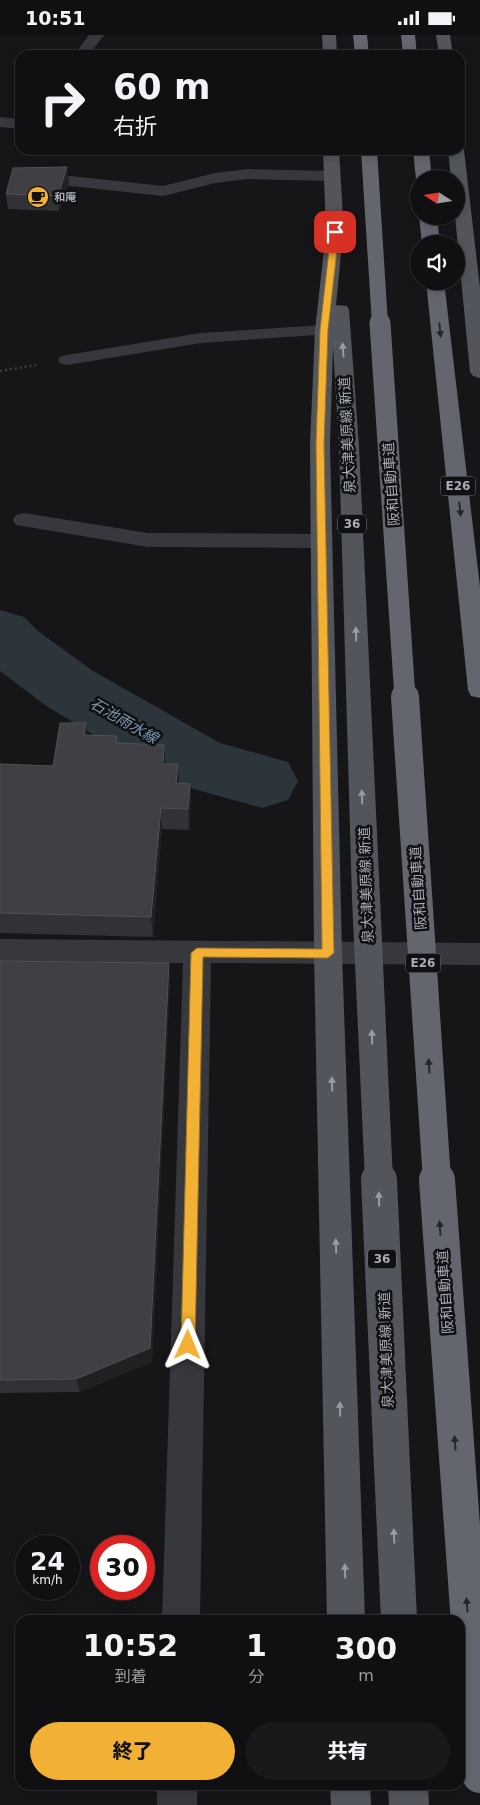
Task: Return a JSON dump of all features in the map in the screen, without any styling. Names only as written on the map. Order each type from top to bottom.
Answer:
[{"type":"highway","points":[[360,35],[362,50]]},
{"type":"highway","points":[[408,35],[410,50]]},
{"type":"highway","name":"阪和自動車道","points":[[369,155],[444,1285],[480,1775]]},
{"type":"highway","points":[[422,155],[423,170]]},
{"type":"highway","name":"E26","points":[[436,290],[480,690]]},
{"type":"main road","points":[[329,35],[330,50]]},
{"type":"main road","points":[[443,35],[445,50]]},
{"type":"main road","name":"泉大津美原線 新道","points":[[331,155],[349,447],[366,898],[399,1615]]},
{"type":"main road","points":[[457,155],[458,170]]},
{"type":"main road","points":[[465,223],[480,269]]},
{"type":"main road","points":[[464,225],[480,372]]},
{"type":"main road","name":"36","points":[[335,232],[324,330],[320,444],[328,953],[346,1615]]},
{"type":"main road","points":[[350,1790],[351,1805]]},
{"type":"main road","points":[[408,1790],[409,1805]]},
{"type":"street","points":[[85,50],[97,35]]},
{"type":"street","points":[[0,122],[15,124]]},
{"type":"street","points":[[24,520],[148,540],[322,541]]},
{"type":"street","points":[[0,950],[480,954]]},
{"type":"street","points":[[181,1615],[197,953]]},
{"type":"street","points":[[177,1790],[177,1805]]},
{"type":"lane","points":[[30,176],[163,191],[215,177],[248,174],[332,176]]},
{"type":"lane","points":[[67,360],[201,338],[324,330]]},
{"type":"path","points":[[0,371],[67,360]]},
{"type":"building","points":[[67,167],[58,196],[6,194],[13,168]]},
{"type":"building","points":[[60,723],[86,723],[84,735],[117,736],[116,743],[164,745],[163,764],[178,764],[176,783],[190,784],[188,809],[161,808],[151,917],[0,913],[0,764],[53,766]]},
{"type":"building","points":[[0,961],[169,963],[150,1348],[76,1379],[0,1380]]},
{"type":"waterway","name":"石池雨水線","points":[[0,633],[14,647],[69,688],[198,764],[262,781]]},
{"type":"place","name":"和庵","points":[[38,197]]},
{"type":"route","points":[[188,1345],[197,953],[328,953],[320,444],[324,330],[335,232]]}]
